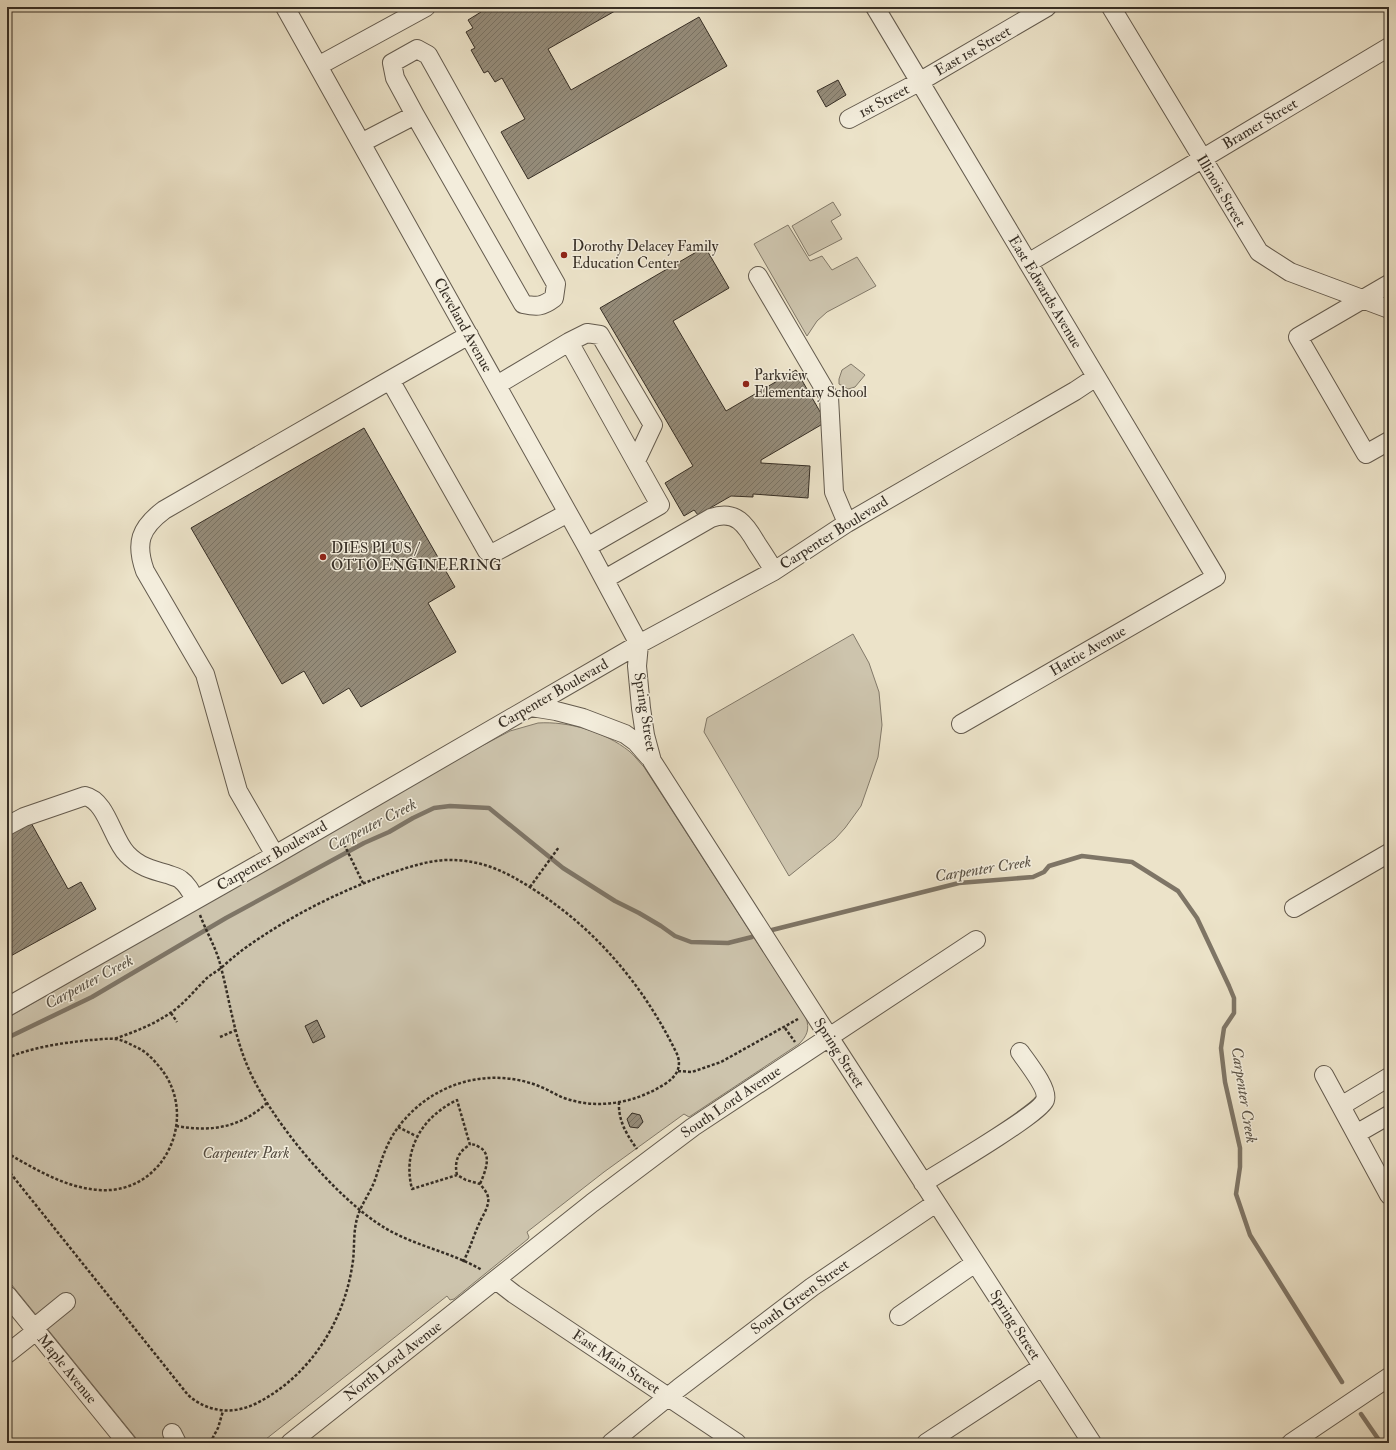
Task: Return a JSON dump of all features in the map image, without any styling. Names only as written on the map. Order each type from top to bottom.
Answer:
[{"type":"street","name":"Cleveland Avenue","points":[[285,7],[497,385],[639,644]]},
{"type":"street","name":"East Edwards Avenue","points":[[874,7],[1216,577]]},
{"type":"street","name":"East 1st Street","points":[[919,82],[1047,7]]},
{"type":"street","name":"Illinois Street","points":[[1111,7],[1252,242],[1262,255],[1290,272],[1389,309]]},
{"type":"street","points":[[318,66],[422,8]]},
{"type":"street","name":"Bramer Street","points":[[1028,263],[1389,47]]},
{"type":"street","points":[[417,49],[428,55],[556,284],[554,298],[545,305],[534,306],[523,304],[415,115],[395,78],[392,63],[417,49]]},
{"type":"street","name":"1st Street","points":[[849,119],[919,82]]},
{"type":"street","points":[[361,142],[415,115]]},
{"type":"street","points":[[758,276],[828,397],[834,492],[847,523]]},
{"type":"street","points":[[1389,284],[1298,337],[1366,454],[1389,441]]},
{"type":"street","points":[[497,385],[569,342],[587,334],[600,334],[653,425],[636,462]]},
{"type":"street","points":[[275,855],[238,791],[205,674],[145,571],[140,557],[140,544],[144,530],[152,519],[164,510],[469,335]]},
{"type":"street","points":[[569,342],[660,505],[587,547]]},
{"type":"street","name":"Carpenter Boulevard","points":[[7,1007],[275,855],[639,644],[774,571],[847,523],[1075,391],[1096,377]]},
{"type":"street","points":[[390,380],[487,551],[491,553],[497,551],[568,513]]},
{"type":"street","points":[[604,578],[711,518],[725,516],[735,518],[745,526],[774,571]]},
{"type":"street","name":"Hattie Avenue","points":[[961,724],[1216,577]]},
{"type":"street","name":"Spring Street","points":[[639,644],[637,666],[641,708],[645,735],[652,761],[1092,1443]]},
{"type":"street","points":[[531,706],[583,718],[625,734],[636,742],[652,761]]},
{"type":"street","points":[[7,826],[24,817],[85,796],[91,798],[100,805],[124,851],[132,860],[147,868],[180,878],[189,887],[195,900]]},
{"type":"street","points":[[1294,908],[1389,853]]},
{"type":"street","name":"South Lord Avenue","points":[[496,1280],[646,1161],[693,1127],[976,940]]},
{"type":"street","points":[[924,1183],[1020,1122],[1039,1107],[1045,1100],[1046,1092],[1043,1086],[1020,1052]]},
{"type":"street","points":[[1324,1075],[1389,1195]]},
{"type":"street","points":[[1340,1106],[1389,1077]]},
{"type":"street","points":[[1356,1134],[1389,1115]]},
{"type":"street","name":"South Green Street","points":[[611,1443],[743,1339],[812,1287],[936,1203]]},
{"type":"street","points":[[899,1316],[975,1263]]},
{"type":"street","name":"East Main Street","points":[[496,1280],[514,1294],[738,1443]]},
{"type":"street","name":"North Lord Avenue","points":[[290,1443],[496,1280]]},
{"type":"street","name":"Maple Avenue","points":[[7,1295],[127,1443]]},
{"type":"street","points":[[7,1354],[66,1302]]},
{"type":"street","points":[[926,1443],[1042,1367]]},
{"type":"street","points":[[1291,1443],[1389,1377]]},
{"type":"path","points":[[342,840],[363,883]]},
{"type":"path","points":[[530,887],[559,847]]},
{"type":"path","points":[[7,1058],[21,1053],[61,1044],[114,1039],[147,1027],[171,1013],[184,1002],[204,980],[243,950],[285,922],[315,905],[363,883],[424,863],[441,860],[454,860],[478,863],[499,870],[530,887],[580,924],[598,941],[622,968],[647,1001],[672,1044],[678,1059],[678,1071],[671,1080],[640,1097],[619,1102],[607,1104],[582,1102],[562,1097],[538,1086],[522,1081],[509,1078],[488,1078],[463,1082],[438,1092],[421,1103],[398,1127],[384,1149],[372,1187],[359,1210],[355,1224],[353,1265],[348,1287],[338,1316],[324,1341],[296,1374],[275,1392],[247,1408],[233,1411],[223,1411],[201,1405],[188,1394],[7,1169]]},
{"type":"path","points":[[203,923],[213,942],[236,1030],[247,1065],[267,1103],[288,1133],[316,1166],[359,1210],[385,1228],[479,1269],[496,1280]]},
{"type":"path","points":[[171,1013],[177,1022]]},
{"type":"path","points":[[678,1071],[692,1072],[721,1062],[803,1016]]},
{"type":"path","points":[[220,1037],[236,1030]]},
{"type":"path","points":[[7,1153],[63,1181],[89,1189],[111,1190],[132,1184],[153,1171],[168,1153],[173,1141],[176,1126],[177,1102],[173,1088],[163,1070],[144,1051],[114,1039]]},
{"type":"path","points":[[463,1262],[473,1242],[488,1201],[487,1195],[480,1184],[466,1180],[457,1175],[412,1189],[410,1162],[416,1136],[428,1120],[434,1114],[457,1100],[470,1145]]},
{"type":"path","points":[[619,1102],[621,1122],[624,1130],[646,1161]]},
{"type":"path","points":[[176,1126],[205,1129],[228,1126],[248,1117],[267,1103]]},
{"type":"path","points":[[398,1127],[416,1136]]},
{"type":"path","points":[[457,1175],[457,1158],[464,1149],[474,1144],[485,1151],[486,1155],[487,1162],[480,1184]]},
{"type":"path","points":[[210,1443],[218,1428],[223,1411]]},
{"type":"green space","points":[[833,202],[841,215],[831,221],[842,239],[809,256],[792,226]]},
{"type":"green space","points":[[788,225],[810,261],[822,256],[832,270],[857,257],[876,286],[827,312],[817,321],[807,336],[754,244]]},
{"type":"green space","points":[[851,364],[865,375],[855,387],[848,389],[839,384],[839,379],[842,370]]},
{"type":"green space","points":[[853,634],[869,663],[879,692],[882,725],[878,757],[861,806],[845,828],[835,839],[789,876],[704,732],[707,718]]},
{"type":"green space","name":"Carpenter Park","points":[[538,723],[574,726],[598,733],[629,751],[644,767],[806,1018],[808,1029],[806,1035],[799,1044],[689,1117],[684,1114],[604,1172],[527,1232],[529,1237],[528,1239],[454,1299],[450,1300],[447,1296],[261,1443],[140,1443],[7,1279],[7,1018],[474,750],[510,731]]},
{"type":"building","points":[[478,7],[622,7],[548,49],[571,90],[699,17],[727,66],[528,179],[501,132],[525,119],[502,78],[495,82],[488,71],[484,73],[471,50],[475,48],[466,32],[473,28],[468,20],[481,12]]},
{"type":"building","points":[[838,80],[846,95],[826,107],[817,91]]},
{"type":"building","points":[[705,247],[729,288],[673,321],[726,411],[796,370],[826,422],[761,460],[761,463],[810,466],[808,498],[753,494],[753,497],[731,496],[698,515],[694,510],[684,516],[665,483],[693,466],[600,308]]},
{"type":"building","name":"DIES PLUS / OTTO ENGINEERING","points":[[364,428],[455,587],[428,603],[456,652],[361,707],[349,688],[323,704],[304,671],[282,684],[191,528]]},
{"type":"building","points":[[30,821],[68,889],[81,882],[96,909],[7,958],[7,834]]},
{"type":"building","points":[[317,1020],[325,1037],[313,1043],[305,1026]]},
{"type":"building","points":[[632,1113],[640,1115],[643,1122],[638,1128],[630,1127],[627,1119]]},
{"type":"waterway","name":"Carpenter Creek","points":[[7,1038],[92,997],[226,918],[364,843],[389,832],[434,808],[450,806],[489,808],[563,868],[615,901],[661,926],[675,936],[691,942],[728,943],[752,937]]},
{"type":"waterway","name":"Carpenter Creek","points":[[772,930],[959,883],[1033,877],[1044,872],[1049,866],[1082,856],[1132,862],[1178,891],[1197,918],[1234,998],[1234,1013],[1224,1028],[1221,1048],[1225,1082],[1240,1148],[1240,1167],[1236,1194],[1250,1235],[1342,1382]]},
{"type":"waterway","name":"Carpenter Creek","points":[[1361,1414],[1381,1443]]},
{"type":"place","name":"Dorothy Delacey Family Education Center","points":[[564,255]]},
{"type":"place","name":"Parkview Elementary School","points":[[746,384]]},
{"type":"place","name":"DIES PLUS / OTTO ENGINEERING","points":[[323,557]]}]
